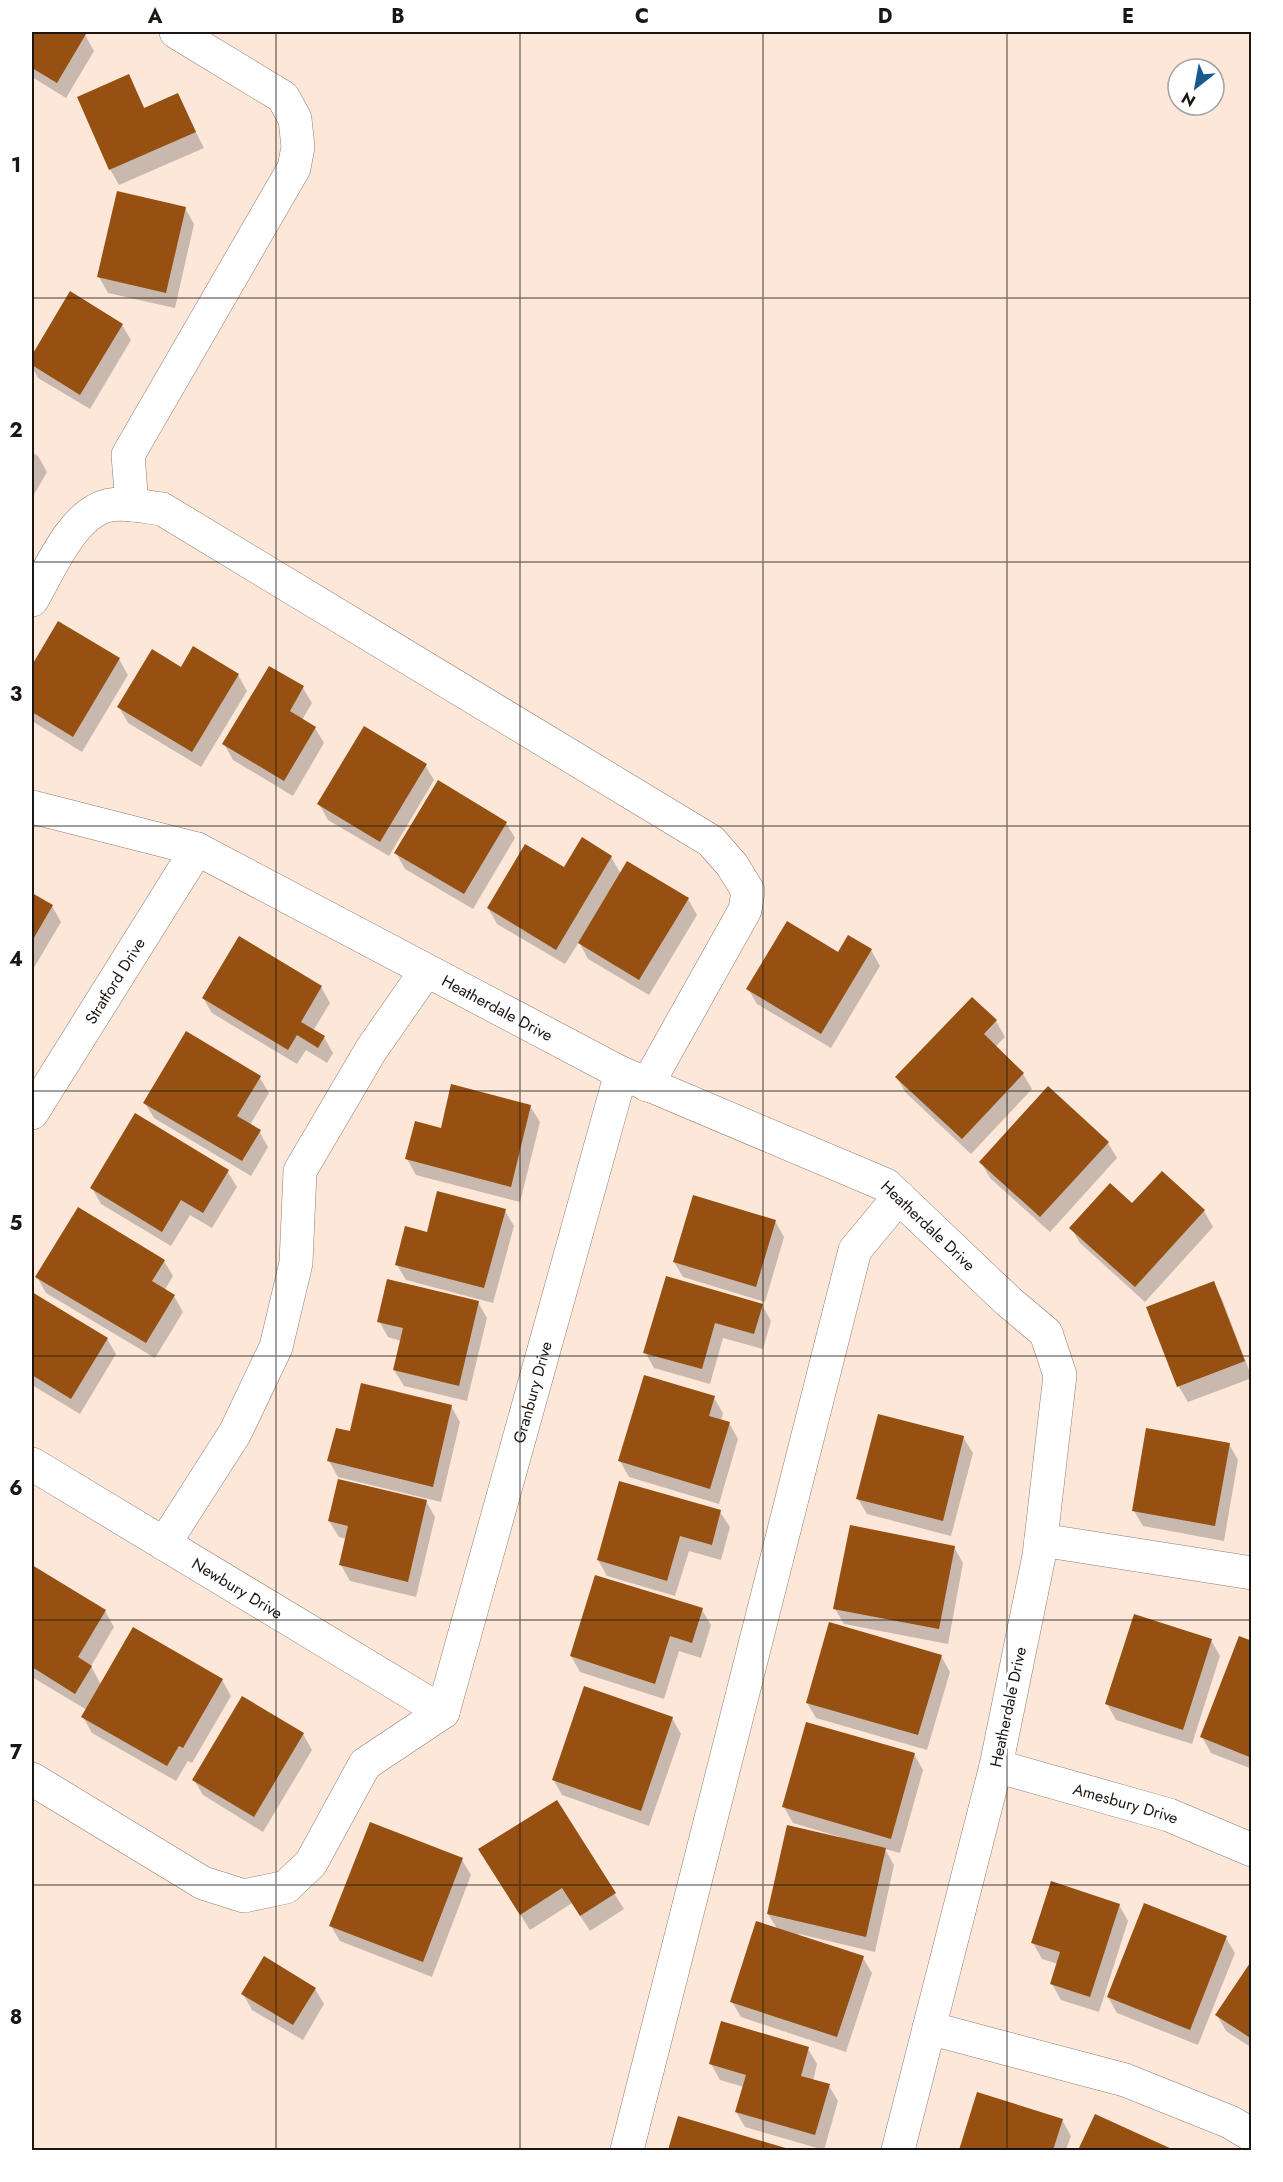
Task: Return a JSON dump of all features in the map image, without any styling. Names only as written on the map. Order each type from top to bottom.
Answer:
[{"type":"street","points":[[132,505],[128,455],[294,168],[298,147],[295,119],[283,97],[176,32]]},
{"type":"street","name":"Granbury Drive","points":[[32,600],[80,520],[106,506],[132,505],[162,509],[711,842],[732,865],[748,891],[745,910],[634,1079],[443,1712]]},
{"type":"street","name":"Heatherdale Drive","points":[[32,807],[197,849],[634,1079],[886,1185],[1008,1301],[1046,1333],[1060,1375],[1041,1540],[996,1766],[898,2151]]},
{"type":"street","name":"Stratford Drive","points":[[32,1113],[197,849]]},
{"type":"street","points":[[164,1544],[235,1433],[276,1347],[296,1263],[300,1171],[371,1050],[426,971]]},
{"type":"street","points":[[627,2151],[855,1250],[898,1197]]},
{"type":"street","name":"Newbury Drive","points":[[32,1464],[443,1712]]},
{"type":"street","points":[[1041,1540],[1251,1573]]},
{"type":"street","points":[[32,1779],[203,1883],[244,1896],[286,1887],[311,1863],[365,1764],[443,1712]]},
{"type":"street","name":"Amesbury Drive","points":[[996,1766],[1169,1815],[1251,1850]]},
{"type":"street","points":[[929,2028],[1125,2080],[1230,2122],[1251,2135]]},
{"type":"building","points":[[32,32],[82,32],[86,34],[57,83],[32,68]]},
{"type":"building","points":[[129,74],[144,108],[178,93],[196,132],[109,170],[77,97]]},
{"type":"building","points":[[117,191],[186,207],[166,293],[97,277]]},
{"type":"building","points":[[70,291],[123,324],[80,395],[32,365],[32,355]]},
{"type":"building","points":[[58,621],[120,658],[73,737],[32,712],[32,665]]},
{"type":"building","points":[[193,646],[239,674],[192,752],[117,707],[152,649],[181,667]]},
{"type":"building","points":[[269,666],[304,686],[290,711],[316,727],[284,781],[222,744]]},
{"type":"building","points":[[364,726],[427,764],[380,842],[317,804]]},
{"type":"building","points":[[438,780],[507,822],[464,894],[394,853]]},
{"type":"building","points":[[582,837],[612,856],[556,950],[487,908],[525,844],[564,867]]},
{"type":"building","points":[[627,861],[689,898],[639,980],[578,943]]},
{"type":"building","points":[[32,893],[53,905],[32,941]]},
{"type":"building","points":[[787,921],[838,952],[848,935],[872,949],[821,1034],[746,989]]},
{"type":"building","points":[[239,936],[322,986],[301,1022],[325,1036],[318,1048],[297,1035],[288,1050],[202,998]]},
{"type":"building","points":[[972,997],[997,1020],[984,1034],[1024,1073],[962,1139],[895,1077]]},
{"type":"building","points":[[186,1031],[261,1076],[237,1116],[261,1130],[242,1161],[143,1103]]},
{"type":"building","points":[[451,1084],[531,1105],[511,1187],[405,1159],[415,1121],[441,1128]]},
{"type":"building","points":[[1048,1086],[1109,1142],[1040,1217],[979,1162]]},
{"type":"building","points":[[135,1113],[229,1170],[203,1213],[181,1200],[162,1232],[90,1188]]},
{"type":"building","points":[[1162,1171],[1205,1210],[1135,1287],[1069,1228],[1110,1183],[1132,1203]]},
{"type":"building","points":[[437,1191],[506,1209],[484,1288],[395,1265],[405,1226],[427,1232]]},
{"type":"building","points":[[693,1195],[776,1220],[756,1287],[673,1262]]},
{"type":"building","points":[[78,1207],[165,1260],[152,1281],[175,1295],[146,1343],[35,1277]]},
{"type":"building","points":[[666,1276],[763,1304],[754,1334],[715,1323],[702,1369],[643,1353]]},
{"type":"building","points":[[387,1279],[479,1301],[459,1386],[393,1370],[403,1328],[377,1322]]},
{"type":"building","points":[[1214,1281],[1245,1361],[1177,1387],[1146,1307]]},
{"type":"building","points":[[32,1292],[108,1338],[71,1399],[32,1375]]},
{"type":"building","points":[[644,1375],[715,1396],[709,1416],[730,1422],[710,1489],[618,1461]]},
{"type":"building","points":[[361,1383],[452,1405],[433,1487],[327,1461],[336,1428],[350,1431]]},
{"type":"building","points":[[878,1414],[964,1436],[943,1521],[856,1499]]},
{"type":"building","points":[[1146,1428],[1230,1443],[1215,1526],[1132,1511]]},
{"type":"building","points":[[338,1479],[427,1500],[408,1582],[339,1565],[348,1526],[328,1521]]},
{"type":"building","points":[[619,1481],[721,1510],[712,1545],[680,1536],[667,1581],[597,1560]]},
{"type":"building","points":[[850,1525],[955,1546],[939,1629],[833,1609]]},
{"type":"building","points":[[32,1565],[106,1610],[78,1657],[92,1666],[75,1694],[32,1667]]},
{"type":"building","points":[[595,1575],[703,1608],[692,1643],[670,1636],[655,1684],[570,1656]]},
{"type":"building","points":[[1134,1614],[1212,1639],[1183,1730],[1105,1704]]},
{"type":"building","points":[[829,1622],[942,1655],[918,1735],[806,1703]]},
{"type":"building","points":[[133,1627],[223,1679],[183,1748],[179,1746],[167,1766],[81,1717]]},
{"type":"building","points":[[1239,1636],[1252,1641],[1252,1758],[1200,1737]]},
{"type":"building","points":[[584,1686],[673,1717],[641,1811],[552,1780]]},
{"type":"building","points":[[242,1696],[304,1733],[254,1817],[192,1780]]},
{"type":"building","points":[[806,1722],[915,1753],[891,1839],[782,1807]]},
{"type":"building","points":[[557,1800],[616,1893],[580,1916],[562,1888],[520,1915],[478,1849]]},
{"type":"building","points":[[370,1822],[463,1858],[423,1962],[329,1926]]},
{"type":"building","points":[[787,1825],[886,1848],[866,1937],[767,1914]]},
{"type":"building","points":[[1051,1881],[1120,1904],[1090,1997],[1050,1984],[1060,1952],[1031,1943]]},
{"type":"building","points":[[1144,1903],[1227,1936],[1190,2030],[1107,1997]]},
{"type":"building","points":[[756,1921],[864,1956],[837,2037],[730,2002]]},
{"type":"building","points":[[264,1956],[316,1988],[293,2025],[241,1994]]},
{"type":"building","points":[[1252,1960],[1252,2039],[1215,2015]]},
{"type":"building","points":[[721,2021],[809,2047],[801,2076],[830,2084],[815,2135],[735,2112],[746,2075],[709,2064]]},
{"type":"building","points":[[977,2092],[1063,2119],[1053,2150],[959,2150]]},
{"type":"building","points":[[1095,2114],[1174,2150],[1078,2150]]},
{"type":"building","points":[[678,2116],[792,2150],[668,2150]]}]
